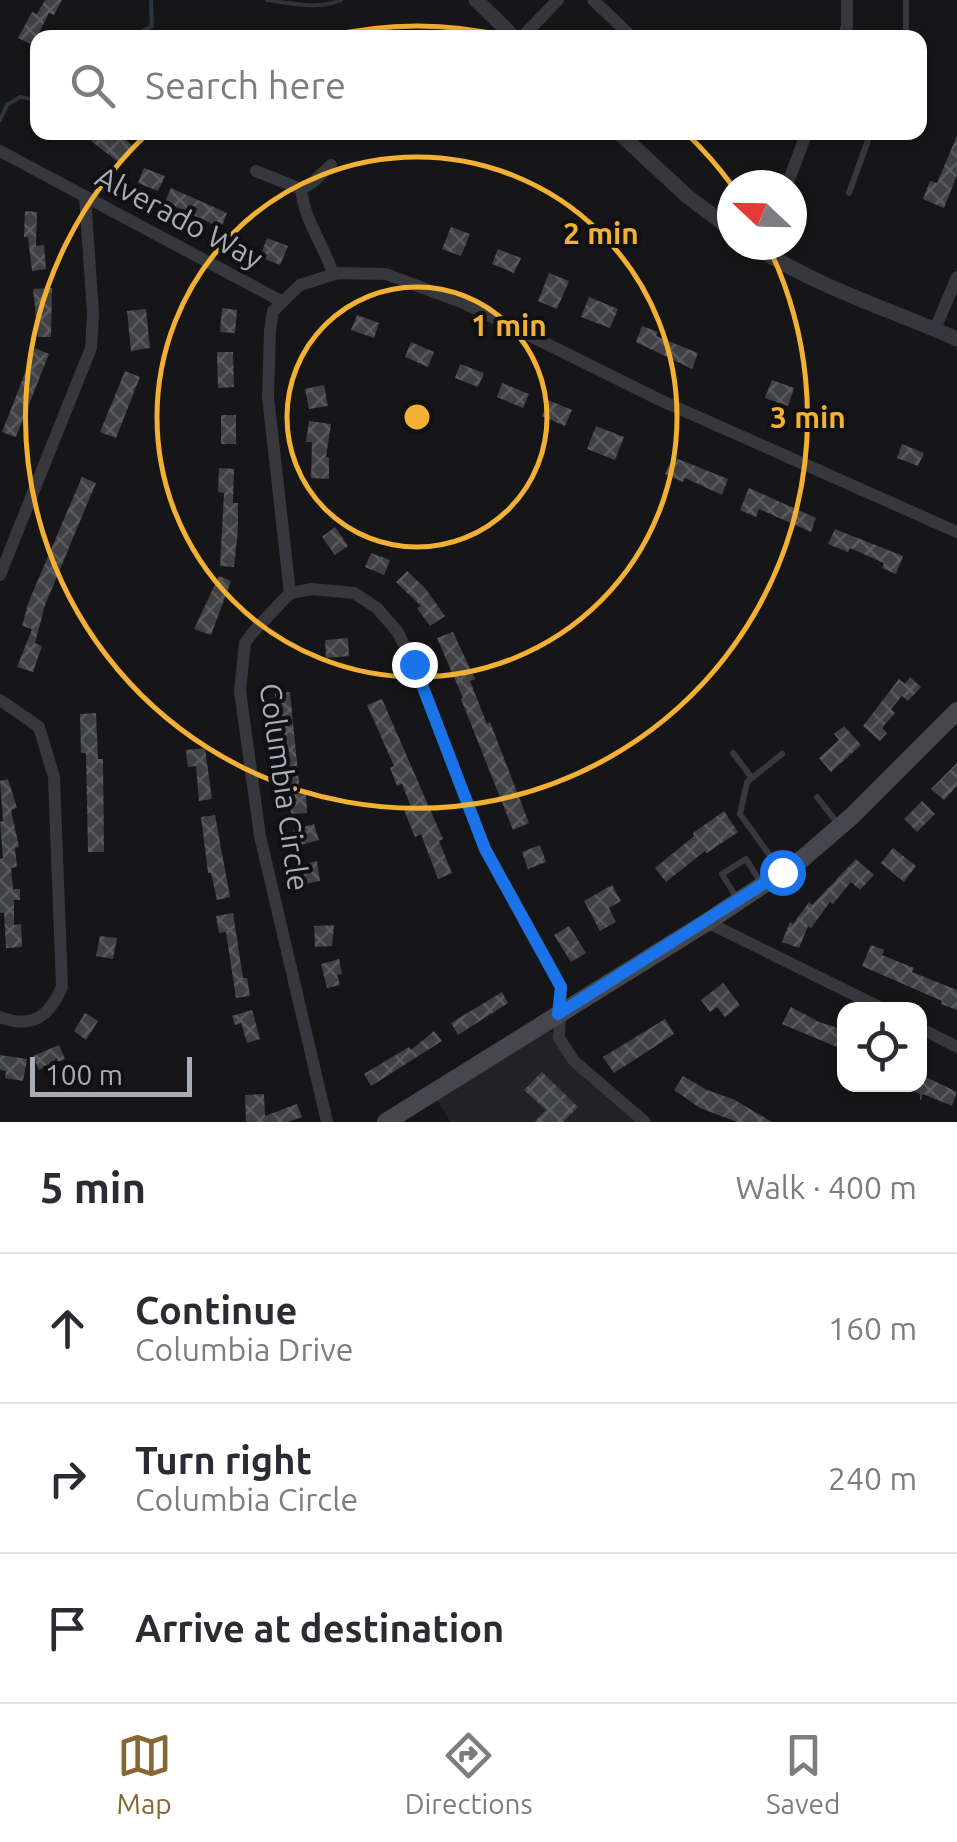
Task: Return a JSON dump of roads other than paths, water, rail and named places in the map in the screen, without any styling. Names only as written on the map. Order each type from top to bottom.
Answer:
[{"type":"main road","points":[[386,1122],[782,872],[840,826],[957,711]]},
{"type":"street","points":[[476,0],[509,30]]},
{"type":"street","points":[[526,30],[558,0]]},
{"type":"street","points":[[593,0],[625,30]]},
{"type":"street","points":[[846,30],[848,0]]},
{"type":"street","points":[[627,140],[717,219]]},
{"type":"street","points":[[792,170],[804,140]]},
{"type":"street","name":"Alverado Way","points":[[0,151],[190,256],[281,301]]},
{"type":"street","points":[[301,189],[314,182],[330,164]]},
{"type":"street","points":[[256,171],[301,189]]},
{"type":"street","points":[[301,189],[307,218],[334,274]]},
{"type":"street","points":[[0,575],[91,348],[93,314],[84,196]]},
{"type":"street","points":[[781,260],[914,324],[957,339]]},
{"type":"street","points":[[645,1122],[574,1061],[559,1038],[561,987],[485,849],[414,664],[397,631],[377,608],[354,592],[312,589],[290,593],[268,397],[273,311],[300,284],[334,274],[386,274],[466,304],[662,400],[957,532]]},
{"type":"street","points":[[935,330],[957,277]]},
{"type":"street","name":"Columbia Circle","points":[[290,593],[245,643],[240,691],[260,836],[327,1122]]},
{"type":"street","points":[[0,700],[39,727],[54,776],[62,986],[54,1006],[38,1021],[24,1023],[0,1017]]},
{"type":"street","points":[[707,922],[867,1002]]},
{"type":"street","points":[[927,1031],[957,1046]]},
{"type":"lane","points":[[906,0],[906,30]]},
{"type":"lane","points":[[849,193],[868,140]]},
{"type":"lane","points":[[733,753],[752,778]]},
{"type":"lane","points":[[782,754],[747,782],[740,814],[782,872]]},
{"type":"lane","points":[[817,797],[840,826]]},
{"type":"lane","points":[[739,901],[722,874],[746,859],[763,885]]},
{"type":"waterway","points":[[145,30],[152,26],[151,0]]},
{"type":"waterway","points":[[267,0],[314,5],[341,0]]},
{"type":"waterway","points":[[0,120],[7,105],[20,97],[30,99]]}]
